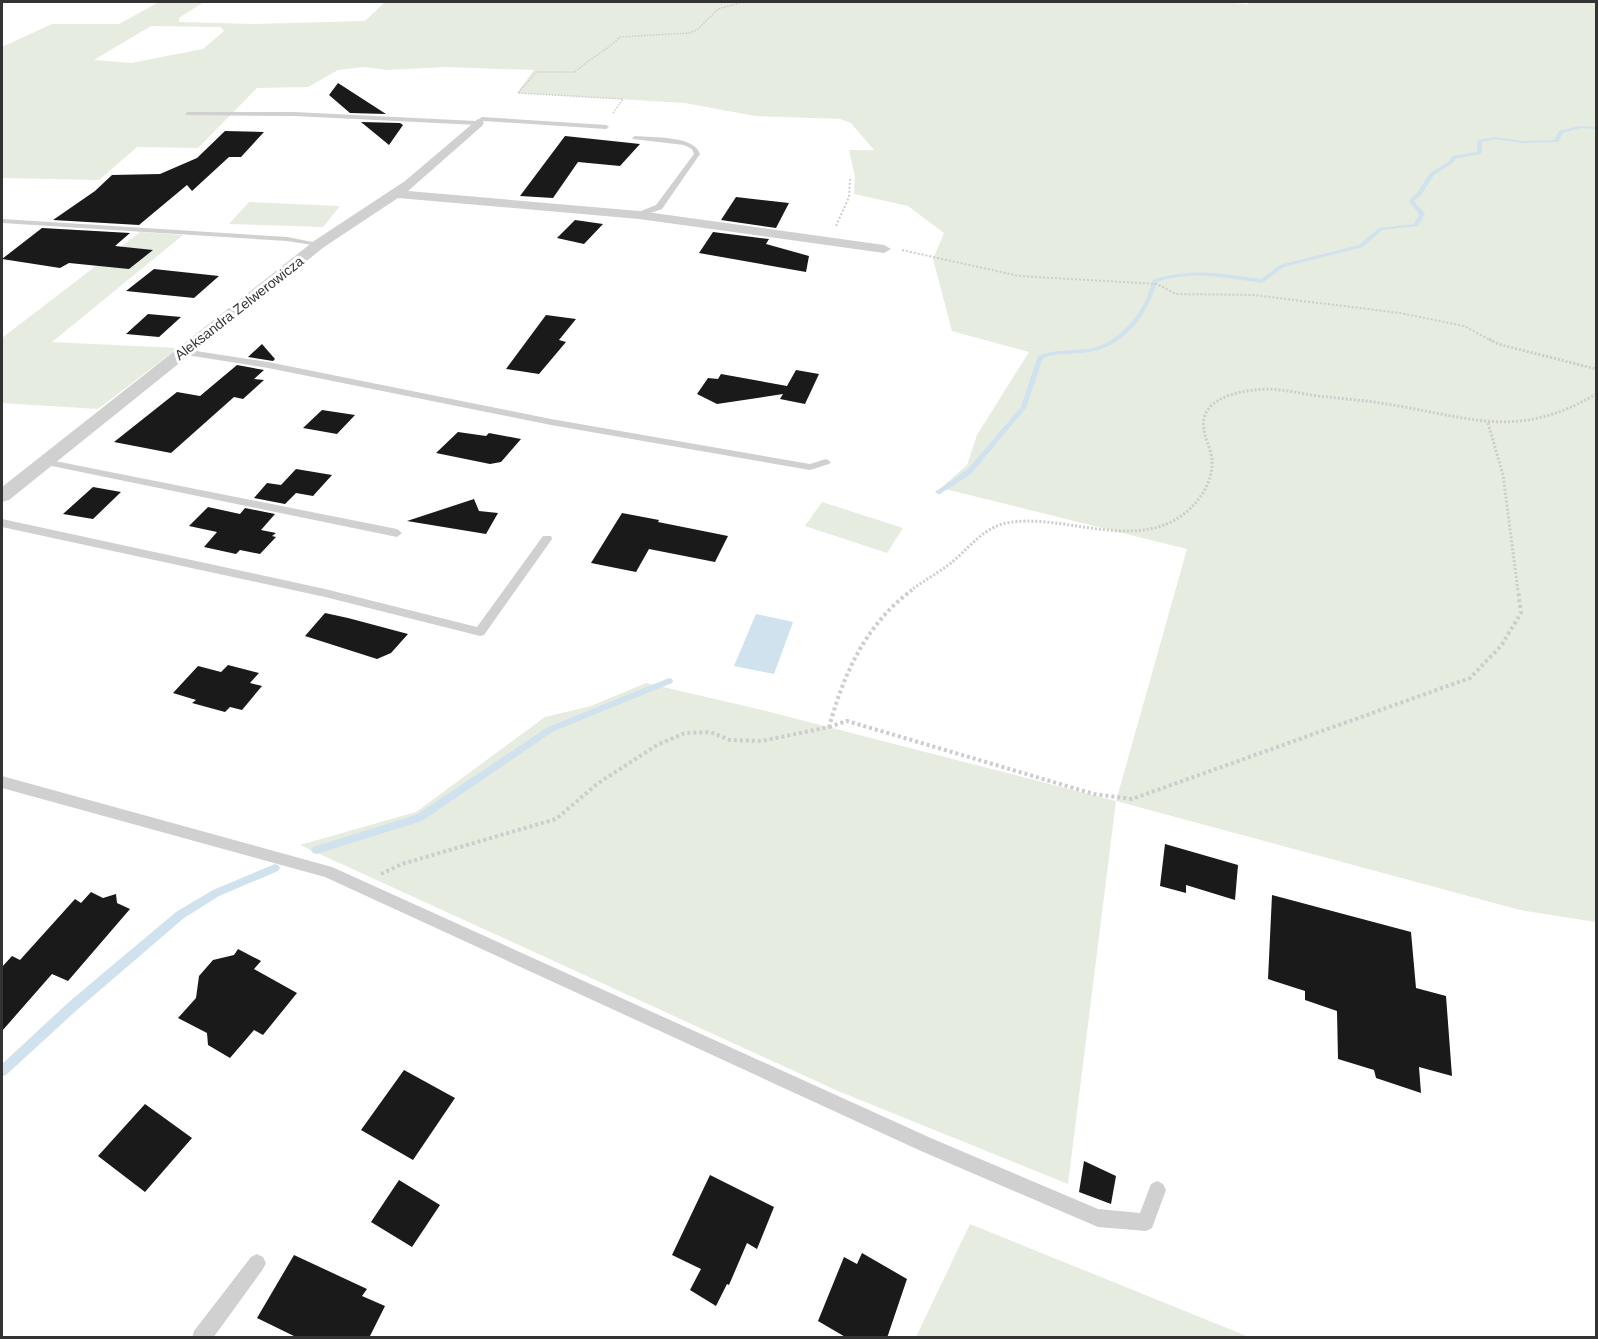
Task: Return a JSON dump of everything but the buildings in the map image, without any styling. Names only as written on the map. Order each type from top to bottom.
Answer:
[{"type":"street","name":"Aleksandra Zelwerowicza","points":[[2,496],[319,244],[396,194],[478,123]]},
{"type":"street","points":[[396,194],[639,215],[884,249]]},
{"type":"lane","points":[[188,114],[294,114],[478,123],[482,119],[606,127]]},
{"type":"lane","points":[[634,138],[686,143],[695,148],[697,154],[659,207],[639,215]]},
{"type":"lane","points":[[2,220],[287,239],[319,244]]},
{"type":"lane","points":[[183,352],[268,365],[551,422],[810,467],[826,462]]},
{"type":"lane","points":[[45,462],[397,533]]},
{"type":"lane","points":[[2,523],[325,593],[480,632],[548,539]]},
{"type":"lane","points":[[2,782],[327,872],[927,1145],[1098,1218],[1146,1222],[1157,1190]]},
{"type":"lane","points":[[201,1338],[257,1263]]},
{"type":"path","points":[[606,127],[623,99],[518,93],[536,72],[575,72],[592,56],[610,47],[620,37],[689,33],[697,30],[718,9],[743,2]]},
{"type":"path","points":[[827,242],[849,198],[850,179]]},
{"type":"path","points":[[884,249],[916,252],[1019,276],[1157,284],[1176,294],[1254,295],[1400,313],[1464,326],[1498,344],[1596,369]]},
{"type":"path","points":[[829,727],[841,682],[863,638],[898,601],[1002,524],[1050,522],[1132,530],[1161,524],[1184,515],[1194,506],[1211,474],[1212,462],[1203,422],[1207,410],[1216,402],[1257,388],[1275,389],[1389,405],[1488,423],[1514,422],[1557,413],[1582,403],[1596,394]]},
{"type":"path","points":[[358,885],[402,864],[556,819],[597,784],[657,746],[685,733],[710,732],[730,740],[762,741],[847,721],[1094,794],[1132,799],[1470,678],[1501,646],[1521,613],[1503,475],[1488,423]]},
{"type":"shaded area","points":[[159,2],[204,2],[179,18],[179,22],[253,24],[365,21],[385,2],[1215,2],[1248,4],[1249,2],[1596,2],[1596,922],[1520,910],[1116,801],[1187,549],[941,488],[967,465],[977,435],[1029,352],[952,331],[933,259],[944,233],[908,206],[854,194],[855,177],[849,150],[874,150],[851,123],[840,119],[755,116],[685,103],[517,93],[534,70],[445,67],[388,70],[363,67],[338,70],[308,87],[257,88],[198,148],[137,147],[99,180],[2,178],[2,47],[52,24],[119,24]],"holes":[[[151,26],[221,27],[224,31],[203,49],[131,63],[94,60]]]},
{"type":"shaded area","points":[[249,202],[340,206],[323,227],[229,224]]},
{"type":"shaded area","points":[[140,232],[183,235],[52,342],[178,348],[98,409],[2,403],[2,338]]},
{"type":"shaded area","points":[[822,502],[903,528],[887,553],[805,526]]},
{"type":"shaded area","points":[[646,683],[762,710],[1116,801],[1068,1184],[838,1091],[300,845],[416,812],[545,717],[591,706]]},
{"type":"shaded area","points":[[970,1224],[1249,1337],[916,1337]]},
{"type":"water","points":[[756,614],[793,622],[774,674],[734,666]]},
{"type":"waterway","points":[[938,492],[969,472],[1024,407],[1040,357],[1047,354],[1092,350],[1110,343],[1135,321],[1148,301],[1155,281],[1167,277],[1194,274],[1262,281],[1282,266],[1361,246],[1381,229],[1416,225],[1422,214],[1411,201],[1419,194],[1429,177],[1455,157],[1479,153],[1480,141],[1495,138],[1523,142],[1556,141],[1561,132],[1580,127],[1596,128]]},
{"type":"waterway","points":[[316,850],[419,818],[551,729],[669,681]]},
{"type":"waterway","points":[[2,1071],[74,1005],[180,915],[216,893],[275,868]]}]
